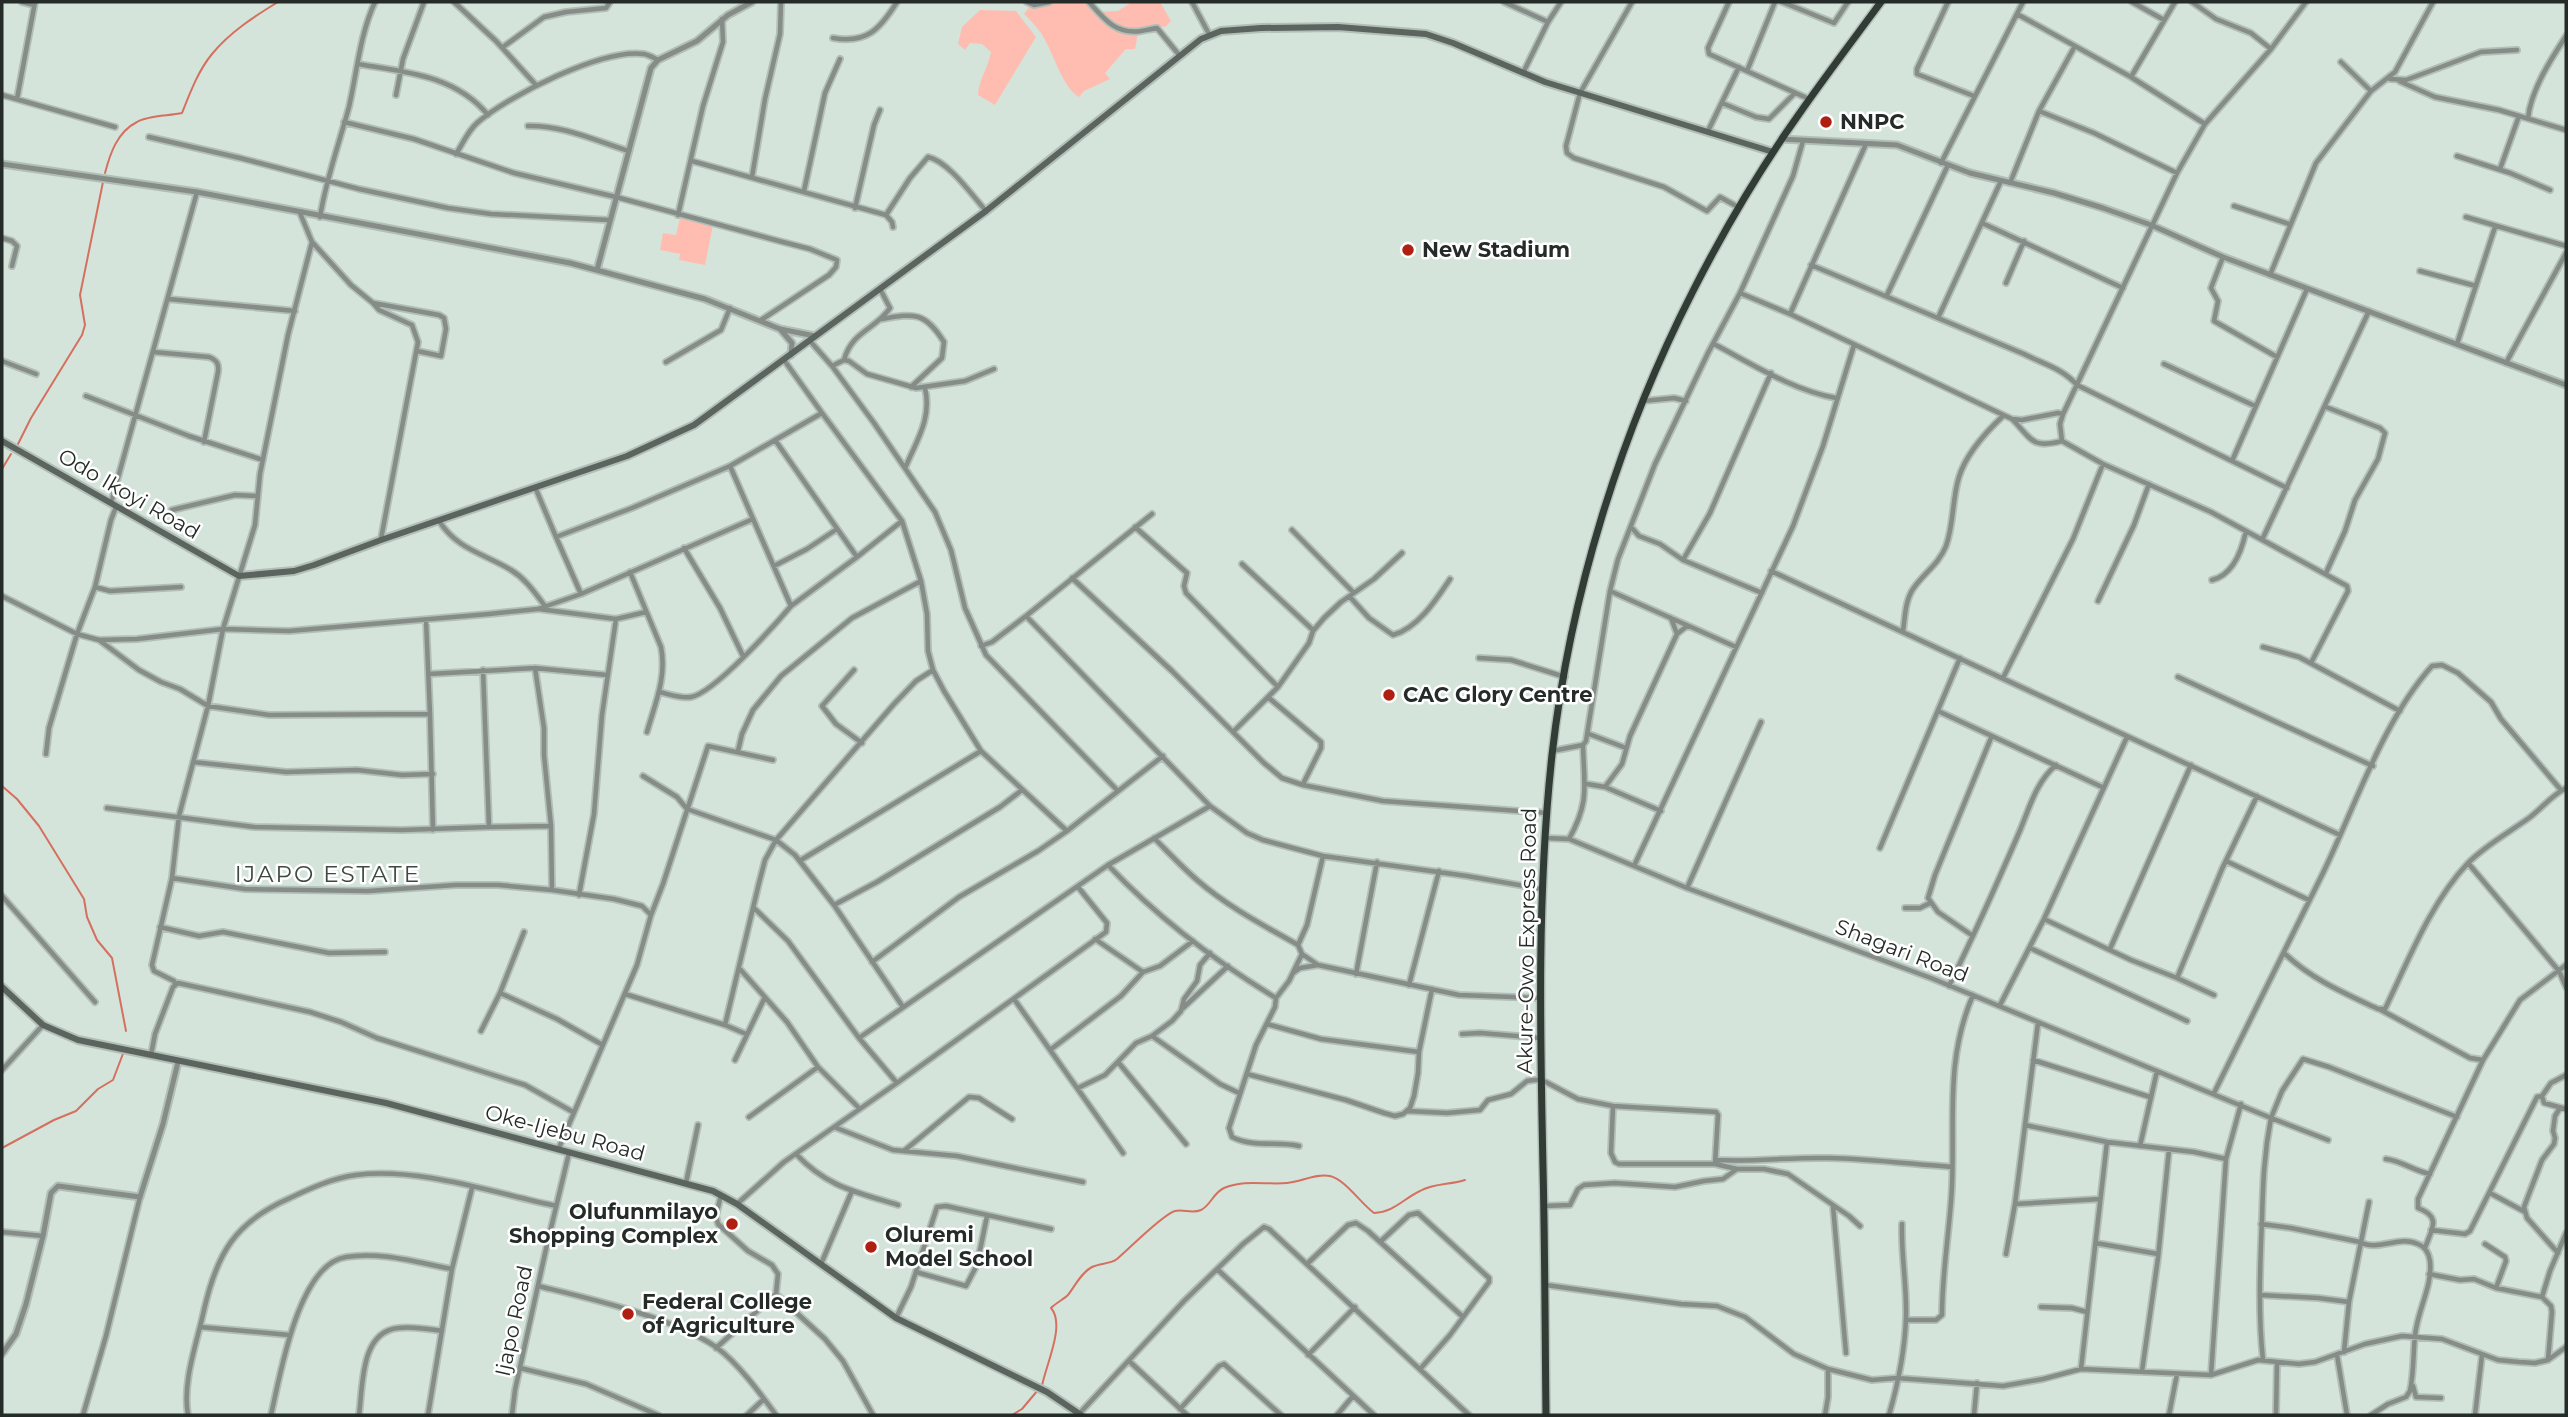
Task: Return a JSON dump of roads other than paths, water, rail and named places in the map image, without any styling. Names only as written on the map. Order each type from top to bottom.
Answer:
[{"type":"highway","name":"Akure-Owo Express Road","points":[[1546,1415],[1541,1038],[1542,889],[1552,751],[1581,598],[1596,540],[1643,401],[1692,292],[1738,207],[1781,139],[1881,2]]},
{"type":"main road","points":[[239,576],[294,571],[627,456],[681,432],[711,414],[986,211],[1209,34],[1261,28],[1310,27],[1426,34],[1580,93],[1773,152]]},
{"type":"main road","name":"Odo Ikoyi Road","points":[[2,442],[239,576]]},
{"type":"main road","name":"Oke-Ijebu Road","points":[[2,987],[43,1025],[78,1040],[386,1103],[686,1183],[721,1195],[896,1318],[1040,1389],[1080,1415]]},
{"type":"street","points":[[17,99],[34,4],[22,2]]},
{"type":"street","points":[[320,217],[326,181],[344,122],[366,26],[375,2]]},
{"type":"street","points":[[396,95],[400,72],[424,2]]},
{"type":"street","points":[[455,2],[503,47],[536,85]]},
{"type":"street","points":[[503,47],[544,17],[606,8],[610,2]]},
{"type":"street","points":[[597,270],[649,73],[658,60],[697,41],[722,19],[752,2]]},
{"type":"street","points":[[752,177],[765,99],[780,34],[780,2]]},
{"type":"street","points":[[833,38],[852,40],[874,31],[885,22],[897,2]]},
{"type":"street","points":[[1027,2],[1034,5],[1049,2]]},
{"type":"street","points":[[1089,2],[1108,23],[1124,32],[1157,28],[1180,56]]},
{"type":"street","points":[[1192,2],[1209,34]]},
{"type":"street","points":[[1504,2],[1548,22]]},
{"type":"street","points":[[1523,73],[1561,2]]},
{"type":"street","points":[[1632,2],[1580,93],[1566,146],[1569,155],[1664,187],[1707,211],[1720,197],[1738,207]]},
{"type":"street","points":[[1729,2],[1708,52],[1809,99]]},
{"type":"street","points":[[1747,71],[1775,2]]},
{"type":"street","points":[[1782,2],[1834,23],[1848,2]]},
{"type":"street","points":[[1948,2],[1917,69],[1917,75],[1974,96]]},
{"type":"street","points":[[1887,295],[1974,96],[2023,2]]},
{"type":"street","points":[[2132,2],[2164,20]]},
{"type":"street","points":[[2131,77],[2175,2]]},
{"type":"street","points":[[2192,2],[2216,19],[2251,33],[2271,49]]},
{"type":"street","points":[[2062,441],[2060,424],[2063,414],[2151,225],[2204,124],[2271,49],[2306,2]]},
{"type":"street","points":[[2270,275],[2316,163],[2371,91],[2390,79],[2433,2]]},
{"type":"street","points":[[2017,14],[2131,77],[2204,124]]},
{"type":"street","points":[[678,215],[703,106],[723,42],[722,19]]},
{"type":"street","points":[[2528,118],[2529,108],[2539,85],[2566,36]]},
{"type":"street","points":[[2010,183],[2039,111],[2075,47]]},
{"type":"street","points":[[2399,80],[2443,68],[2471,55],[2496,50],[2517,50]]},
{"type":"street","points":[[456,154],[472,128],[488,114],[557,75],[623,55],[644,54],[658,60]]},
{"type":"street","points":[[804,191],[825,93],[840,60]]},
{"type":"street","points":[[2341,62],[2371,91]]},
{"type":"street","points":[[358,64],[428,76],[463,92],[488,114]]},
{"type":"street","points":[[1708,131],[1739,67]]},
{"type":"street","points":[[2390,79],[2399,80],[2435,97],[2528,118],[2566,130]]},
{"type":"street","points":[[1722,103],[1756,117],[1769,118],[1795,93]]},
{"type":"street","points":[[2,95],[115,127]]},
{"type":"street","points":[[855,208],[874,125],[880,110]]},
{"type":"street","points":[[2039,111],[2094,133],[2177,173]]},
{"type":"street","points":[[2500,169],[2519,116]]},
{"type":"street","points":[[344,122],[414,139],[514,173],[616,197],[810,249],[837,260],[836,267],[829,275],[761,320]]},
{"type":"street","points":[[528,126],[556,127],[629,151]]},
{"type":"street","points":[[149,137],[448,208],[491,214],[609,220]]},
{"type":"street","points":[[1781,139],[1908,148],[1944,164],[2103,208],[2270,275],[2566,385]]},
{"type":"street","points":[[1545,838],[1569,839],[1583,808],[1587,784],[1583,745],[1589,734],[1610,591],[1630,527],[1655,464],[1740,293],[1793,176],[1803,141]]},
{"type":"street","points":[[1790,314],[1866,143]]},
{"type":"street","points":[[2457,156],[2500,169],[2550,190]]},
{"type":"street","points":[[886,215],[910,178],[928,157],[948,169],[986,211]]},
{"type":"street","points":[[692,161],[886,215],[893,227]]},
{"type":"street","points":[[2,164],[197,192],[320,217],[450,239],[597,270],[730,308],[780,329],[813,339],[905,466],[945,530],[965,608],[986,655],[1117,790]]},
{"type":"street","points":[[1938,318],[2000,181]]},
{"type":"street","points":[[46,754],[49,728],[77,634],[95,587],[135,414],[197,192]]},
{"type":"street","points":[[2234,206],[2289,225]]},
{"type":"street","points":[[300,213],[312,242],[351,285],[379,310],[412,325],[417,334],[417,351],[381,540]]},
{"type":"street","points":[[2466,218],[2566,246]]},
{"type":"street","points":[[1982,223],[2123,288]]},
{"type":"street","points":[[2457,344],[2496,227]]},
{"type":"street","points":[[2,238],[12,241],[16,246],[12,265]]},
{"type":"street","points":[[2006,283],[2024,241]]},
{"type":"street","points":[[312,242],[263,460],[255,525],[223,629],[208,706],[179,816],[172,878],[152,968],[175,984],[310,1012],[377,1038],[525,1085],[573,1113]]},
{"type":"street","points":[[2506,363],[2566,253]]},
{"type":"street","points":[[2223,257],[2211,288],[2218,301],[2214,321],[2277,357]]},
{"type":"street","points":[[1811,265],[2056,367],[2077,385],[2287,488]]},
{"type":"street","points":[[2420,271],[2476,286]]},
{"type":"street","points":[[880,289],[890,305],[883,319]]},
{"type":"street","points":[[2232,461],[2307,289]]},
{"type":"street","points":[[1740,293],[1790,314],[2003,416],[2022,420],[2063,414]]},
{"type":"street","points":[[169,299],[295,311]]},
{"type":"street","points":[[373,303],[444,318],[446,328],[441,356],[417,351]]},
{"type":"street","points":[[666,362],[721,330],[730,308]]},
{"type":"street","points":[[2262,540],[2370,310]]},
{"type":"street","points":[[845,360],[848,348],[855,338],[883,319],[918,315],[927,321],[944,342],[942,358],[911,387]]},
{"type":"street","points":[[780,329],[792,343],[791,355]]},
{"type":"street","points":[[1714,344],[1771,373],[1824,396],[1836,398]]},
{"type":"street","points":[[1634,866],[1808,490],[1854,345]]},
{"type":"street","points":[[153,352],[216,360],[218,372],[204,442]]},
{"type":"street","points":[[784,360],[902,521],[921,581],[927,614],[926,642],[933,670],[981,751],[1067,831]]},
{"type":"street","points":[[832,366],[845,360],[854,363],[867,374],[911,387],[925,388],[965,381],[994,369]]},
{"type":"street","points":[[2,361],[36,374]]},
{"type":"street","points":[[2164,364],[2255,407]]},
{"type":"street","points":[[1683,560],[1710,513],[1771,373]]},
{"type":"street","points":[[905,466],[926,419],[928,403],[925,388]]},
{"type":"street","points":[[86,396],[204,442],[263,460]]},
{"type":"street","points":[[1643,401],[1674,398],[1686,401]]},
{"type":"street","points":[[2326,407],[2380,428],[2385,433],[2378,459],[2355,500],[2345,531],[2326,573]]},
{"type":"street","points":[[556,537],[730,466],[822,412]]},
{"type":"street","points":[[1903,631],[1906,607],[1913,589],[1938,561],[1945,548],[1962,468],[1985,435],[2003,416]]},
{"type":"street","points":[[2012,419],[2038,445],[2062,441],[2103,464],[2246,531],[2347,586],[2348,592],[2311,663]]},
{"type":"street","points":[[775,440],[857,557]]},
{"type":"street","points":[[2003,678],[2073,539],[2103,464]]},
{"type":"street","points":[[730,466],[791,606]]},
{"type":"street","points":[[2098,601],[2128,539],[2149,484]]},
{"type":"street","points":[[535,486],[581,594]]},
{"type":"street","points":[[172,510],[235,495],[257,495]]},
{"type":"street","points":[[981,646],[992,642],[1026,617],[1153,514]]},
{"type":"street","points":[[538,609],[581,594],[753,519]]},
{"type":"street","points":[[439,521],[447,533],[463,547],[524,580],[545,606]]},
{"type":"street","points":[[659,692],[693,697],[728,672],[791,606],[902,521]]},
{"type":"street","points":[[1135,527],[1187,573],[1184,586],[1186,593],[1278,687]]},
{"type":"street","points":[[1630,527],[1639,536],[1660,544],[1683,560],[1762,593]]},
{"type":"street","points":[[774,566],[837,529]]},
{"type":"street","points":[[1292,530],[1352,595],[1369,618],[1393,635],[1406,630],[1418,619],[1450,579]]},
{"type":"street","points":[[2212,580],[2220,578],[2232,567],[2243,546],[2246,531]]},
{"type":"street","points":[[684,548],[720,608],[743,656]]},
{"type":"street","points":[[1234,731],[1278,687],[1309,643],[1313,631],[1332,610],[1374,579],[1402,553]]},
{"type":"street","points":[[1242,564],[1313,631]]},
{"type":"street","points":[[1771,571],[2340,835]]},
{"type":"street","points":[[630,572],[663,657],[663,679],[647,732]]},
{"type":"street","points":[[1072,578],[1234,731],[1273,772],[1303,785],[1383,801],[1547,813]]},
{"type":"street","points":[[738,751],[753,710],[780,676],[852,618],[921,581]]},
{"type":"street","points":[[95,587],[118,591],[180,587]]},
{"type":"street","points":[[1610,591],[1736,648]]},
{"type":"street","points":[[2,596],[77,634],[99,640],[137,639],[223,629],[289,631],[538,609],[616,619],[646,612]]},
{"type":"street","points":[[1026,617],[1210,806],[1247,833],[1323,856],[1439,871],[1542,889]]},
{"type":"street","points":[[1671,618],[1677,634]]},
{"type":"street","points":[[579,895],[594,814],[607,675],[616,619]]},
{"type":"street","points":[[425,620],[433,774],[433,830]]},
{"type":"street","points":[[1605,787],[1622,764],[1626,748],[1677,634],[1687,626]]},
{"type":"street","points":[[99,640],[139,670],[160,682],[180,688],[208,706],[269,715],[430,714]]},
{"type":"street","points":[[2263,647],[2299,657],[2400,711]]},
{"type":"street","points":[[1479,658],[1511,660],[1565,677]]},
{"type":"street","points":[[1880,848],[1960,659]]},
{"type":"street","points":[[2214,1093],[2400,711],[2432,666],[2438,665],[2447,667],[2491,702],[2501,719],[2564,789],[2529,818],[2491,843],[2468,863],[2448,887],[2400,972],[2385,1009],[2381,1010]]},
{"type":"street","points":[[429,674],[535,668],[607,675]]},
{"type":"street","points":[[535,668],[542,715],[551,825],[552,890]]},
{"type":"street","points":[[482,670],[489,827]]},
{"type":"street","points":[[854,670],[822,708],[836,724],[862,743]]},
{"type":"street","points":[[725,1025],[765,860],[776,840],[907,690],[933,670]]},
{"type":"street","points":[[2178,677],[2373,766]]},
{"type":"street","points":[[1269,698],[1321,742],[1321,748],[1303,785]]},
{"type":"street","points":[[1938,711],[2103,787]]},
{"type":"street","points":[[1687,888],[1761,722]]},
{"type":"street","points":[[1589,734],[1626,748]]},
{"type":"street","points":[[1973,936],[1958,927],[1930,903],[1928,898],[1992,737]]},
{"type":"street","points":[[2000,1006],[2044,919],[2127,737]]},
{"type":"street","points":[[558,1151],[644,943],[709,744],[773,760]]},
{"type":"street","points":[[1552,751],[1583,745]]},
{"type":"street","points":[[801,860],[981,751]]},
{"type":"street","points":[[872,962],[959,897],[1067,831],[1163,756]]},
{"type":"street","points":[[2043,759],[2045,775]]},
{"type":"street","points":[[193,762],[286,772],[357,770],[402,775],[433,774]]},
{"type":"street","points":[[1949,986],[2045,775],[2056,765]]},
{"type":"street","points":[[2110,949],[2191,765]]},
{"type":"street","points":[[643,776],[677,797],[687,809],[776,840],[801,860],[903,1007]]},
{"type":"street","points":[[1587,784],[1605,787],[1661,811]]},
{"type":"street","points":[[834,905],[1000,807],[1022,790]]},
{"type":"street","points":[[2177,978],[2226,861],[2257,796]]},
{"type":"street","points":[[859,1038],[1108,865],[1210,806]]},
{"type":"street","points":[[107,808],[254,827],[433,830],[551,825]]},
{"type":"street","points":[[1154,838],[1186,870],[1220,898],[1253,921],[1298,945],[1302,954],[1318,965],[1470,997],[1541,998]]},
{"type":"street","name":"Shagari Road","points":[[1569,839],[1687,888],[1973,995],[2328,1140]]},
{"type":"street","points":[[1298,945],[1307,925],[1323,856]]},
{"type":"street","points":[[2226,861],[2309,900]]},
{"type":"street","points":[[1356,974],[1377,862]]},
{"type":"street","points":[[2468,863],[2559,971],[2566,987]]},
{"type":"street","points":[[1108,865],[1141,900],[1193,941],[1276,998]]},
{"type":"street","points":[[1409,985],[1439,871]]},
{"type":"street","points":[[172,878],[245,889],[380,890],[498,885],[552,890],[638,904],[651,915]]},
{"type":"street","points":[[737,1204],[777,1168],[1106,932],[1107,923],[1078,887]]},
{"type":"street","points":[[2,896],[4,904],[95,1002]]},
{"type":"street","points":[[1905,908],[1920,908],[1930,903]]},
{"type":"street","points":[[754,908],[788,941],[859,1038],[897,1083]]},
{"type":"street","points":[[2044,919],[2214,995]]},
{"type":"street","points":[[160,927],[194,935],[223,932],[329,953],[385,953]]},
{"type":"street","points":[[481,1031],[500,993],[524,932]]},
{"type":"street","points":[[1095,939],[1143,972]]},
{"type":"street","points":[[1050,1050],[1121,996],[1143,972],[1160,965],[1193,941]]},
{"type":"street","points":[[2030,948],[2186,1021]]},
{"type":"street","points":[[1182,1009],[1184,999],[1196,982],[1202,962],[1210,953]]},
{"type":"street","points":[[2284,953],[2308,973],[2470,1058],[2483,1060]]},
{"type":"street","points":[[1299,1146],[1278,1143],[1259,1145],[1233,1137],[1229,1128],[1250,1059],[1276,998],[1287,985],[1302,954]]},
{"type":"street","points":[[1293,974],[1300,968],[1318,965]]},
{"type":"street","points":[[2425,1248],[2433,1216],[2418,1208],[2417,1203],[2483,1060],[2520,1000],[2566,965]]},
{"type":"street","points":[[1078,1088],[1105,1075],[1136,1043],[1172,1021],[1228,966]]},
{"type":"street","points":[[739,968],[787,1022],[818,1067],[859,1108]]},
{"type":"street","points":[[151,1055],[156,1030],[175,984]]},
{"type":"street","points":[[1408,1111],[1414,1097],[1419,1052],[1432,989]]},
{"type":"street","points":[[500,993],[557,1019],[601,1044]]},
{"type":"street","points":[[625,994],[746,1034]]},
{"type":"street","points":[[1906,1320],[1937,1320],[1942,1315],[1952,1167],[1954,1060],[1973,995]]},
{"type":"street","points":[[735,1060],[765,997]]},
{"type":"street","points":[[1014,999],[1123,1153]]},
{"type":"street","points":[[2007,1254],[2038,1023]]},
{"type":"street","points":[[1267,1024],[1321,1039],[1419,1052]]},
{"type":"street","points":[[2,1070],[43,1025]]},
{"type":"street","points":[[1462,1034],[1541,1038]]},
{"type":"street","points":[[1152,1035],[1220,1084],[1239,1093]]},
{"type":"street","points":[[2263,1360],[2260,1295],[2263,1158],[2271,1118],[2282,1091],[2303,1059],[2407,1099],[2430,1104],[2457,1117]]},
{"type":"street","points":[[2033,1060],[2150,1097]]},
{"type":"street","points":[[83,1415],[178,1062]]},
{"type":"street","points":[[1118,1062],[1186,1144]]},
{"type":"street","points":[[750,1117],[818,1067]]},
{"type":"street","points":[[2140,1146],[2157,1071]]},
{"type":"street","points":[[1247,1074],[1395,1116],[1408,1111],[1447,1113],[1480,1110],[1491,1098],[1511,1094],[1527,1081],[1542,1080],[1577,1099],[1614,1106],[1716,1112],[1716,1162]]},
{"type":"street","points":[[2431,1230],[2466,1234],[2470,1231],[2537,1097],[2542,1096],[2551,1083],[2566,1075]]},
{"type":"street","points":[[2542,1096],[2544,1103],[2566,1109]]},
{"type":"street","points":[[905,1151],[969,1097],[979,1098],[1012,1119]]},
{"type":"street","points":[[2211,1375],[2227,1159],[2241,1104]]},
{"type":"street","points":[[1614,1106],[1611,1153],[1619,1164],[1754,1162],[1796,1157],[1952,1167]]},
{"type":"street","points":[[2558,1253],[2527,1218],[2525,1212],[2526,1202],[2542,1160],[2554,1144],[2553,1129],[2560,1108]]},
{"type":"street","points":[[686,1183],[698,1125]]},
{"type":"street","points":[[2025,1125],[2106,1142],[2227,1159]]},
{"type":"street","points":[[833,1127],[885,1148],[957,1156],[1083,1182]]},
{"type":"street","points":[[2081,1369],[2106,1142]]},
{"type":"street","points":[[2142,1371],[2169,1150]]},
{"type":"street","name":"Ijapo Road","points":[[512,1415],[520,1368],[569,1153]]},
{"type":"street","points":[[796,1154],[821,1177],[852,1191],[898,1205]]},
{"type":"street","points":[[2386,1159],[2396,1160],[2430,1174]]},
{"type":"street","points":[[1716,1162],[1737,1169],[1783,1171],[1860,1226]]},
{"type":"street","points":[[1544,1206],[1570,1205],[1578,1189],[1584,1185],[1615,1183],[1675,1187],[1723,1179],[1737,1169]]},
{"type":"street","points":[[188,1415],[188,1386],[211,1279],[226,1247],[245,1225],[282,1201],[333,1180],[373,1174],[428,1179],[556,1206]]},
{"type":"street","points":[[2,1354],[16,1334],[26,1304],[51,1193],[58,1186],[140,1197]]},
{"type":"street","points":[[428,1415],[453,1269],[472,1188]]},
{"type":"street","points":[[821,1264],[852,1191]]},
{"type":"street","points":[[2490,1193],[2525,1212]]},
{"type":"street","points":[[716,1348],[776,1294],[778,1274],[772,1265],[748,1251],[718,1224],[716,1216],[721,1195]]},
{"type":"street","points":[[2015,1204],[2100,1199]]},
{"type":"street","points":[[2344,1352],[2349,1302],[2369,1202]]},
{"type":"street","points":[[1833,1205],[1846,1353]]},
{"type":"street","points":[[896,1318],[916,1272],[937,1207],[946,1206],[1051,1229]]},
{"type":"street","points":[[1380,1242],[1409,1215],[1416,1213],[1489,1280],[1421,1368]]},
{"type":"street","points":[[916,1272],[965,1286],[977,1265],[987,1216]]},
{"type":"street","points":[[1308,1263],[1351,1223],[1356,1223],[1462,1317]]},
{"type":"street","points":[[1889,1415],[1906,1320],[1902,1224]]},
{"type":"street","points":[[2262,1224],[2376,1246],[2413,1242],[2425,1248],[2430,1258],[2429,1274],[2415,1335],[2412,1382],[2406,1397],[2371,1415]]},
{"type":"street","points":[[1080,1415],[1217,1269],[1264,1227],[1308,1263],[1469,1415]]},
{"type":"street","points":[[2,1232],[43,1236]]},
{"type":"street","points":[[2542,1297],[2566,1233]]},
{"type":"street","points":[[2096,1243],[2158,1254]]},
{"type":"street","points":[[2485,1244],[2505,1257],[2497,1289]]},
{"type":"street","points":[[271,1415],[289,1335],[311,1286],[330,1262],[343,1257],[374,1256],[453,1269]]},
{"type":"street","points":[[1217,1269],[1374,1415]]},
{"type":"street","points":[[2429,1274],[2460,1280],[2474,1279],[2497,1289],[2542,1297],[2551,1306],[2552,1312],[2548,1360]]},
{"type":"street","points":[[1545,1284],[1681,1304],[1717,1306],[1745,1317],[1794,1354],[1828,1369],[1872,1380],[1897,1378],[2003,1386],[2081,1369],[2211,1375],[2250,1361],[2299,1364],[2337,1355],[2386,1338],[2415,1335],[2442,1339],[2498,1360],[2518,1362],[2548,1360],[2566,1347]]},
{"type":"street","points":[[538,1286],[596,1300],[663,1322],[716,1348],[765,1399],[776,1415]]},
{"type":"street","points":[[776,1294],[825,1339],[844,1361],[873,1415]]},
{"type":"street","points":[[2260,1295],[2318,1297],[2349,1302]]},
{"type":"street","points":[[1308,1355],[1355,1307]]},
{"type":"street","points":[[2041,1307],[2072,1308],[2087,1312]]},
{"type":"street","points":[[200,1327],[289,1335]]},
{"type":"street","points":[[359,1415],[367,1360],[370,1348],[378,1336],[396,1328],[442,1331]]},
{"type":"street","points":[[2337,1355],[2347,1415]]},
{"type":"street","points":[[2474,1415],[2482,1355]]},
{"type":"street","points":[[1129,1361],[1187,1415]]},
{"type":"street","points":[[2276,1415],[2277,1362]]},
{"type":"street","points":[[1180,1409],[1219,1366],[1224,1364],[1281,1415]]},
{"type":"street","points":[[520,1368],[586,1384],[658,1415]]},
{"type":"street","points":[[1825,1415],[1828,1369]]},
{"type":"street","points":[[2169,1415],[2177,1374]]},
{"type":"street","points":[[2412,1382],[2416,1397],[2441,1398]]},
{"type":"street","points":[[1974,1415],[1977,1383]]},
{"type":"street","points":[[1337,1415],[1353,1396]]},
{"type":"street","points":[[747,1415],[765,1399]]},
{"type":"waterway","points":[[105,173],[112,151],[130,126],[153,117],[182,113],[198,75],[212,54],[235,32],[278,2]]},
{"type":"waterway","points":[[18,444],[82,335],[85,325],[80,295],[103,182]]},
{"type":"waterway","points":[[2,469],[11,454]]},
{"type":"waterway","points":[[2,786],[17,799],[39,826],[84,899],[87,917],[97,940],[112,958],[126,1031]]},
{"type":"waterway","points":[[2,1148],[76,1111],[98,1089],[113,1080],[124,1051]]},
{"type":"waterway","points":[[1042,1386],[1056,1335],[1055,1315],[1051,1308],[1068,1295],[1088,1270],[1117,1259],[1175,1211],[1201,1210],[1220,1190],[1232,1185],[1287,1183],[1325,1175],[1342,1182],[1374,1213],[1393,1208],[1425,1188],[1465,1180]]},
{"type":"waterway","points":[[1012,1415],[1022,1409],[1038,1390]]},
{"type":"place","name":"NNPC","points":[[1826,122]]},
{"type":"place","name":"New Stadium","points":[[1408,250]]},
{"type":"place","name":"CAC Glory Centre","points":[[1389,695]]},
{"type":"place","name":"Olufunmilayo Shopping Complex","points":[[732,1224]]},
{"type":"place","name":"Oluremi Model School","points":[[871,1247]]},
{"type":"place","name":"Federal College of Agriculture","points":[[628,1314]]},
{"type":"district","name":"IJAPO ESTATE","points":[[328,874]]}]
